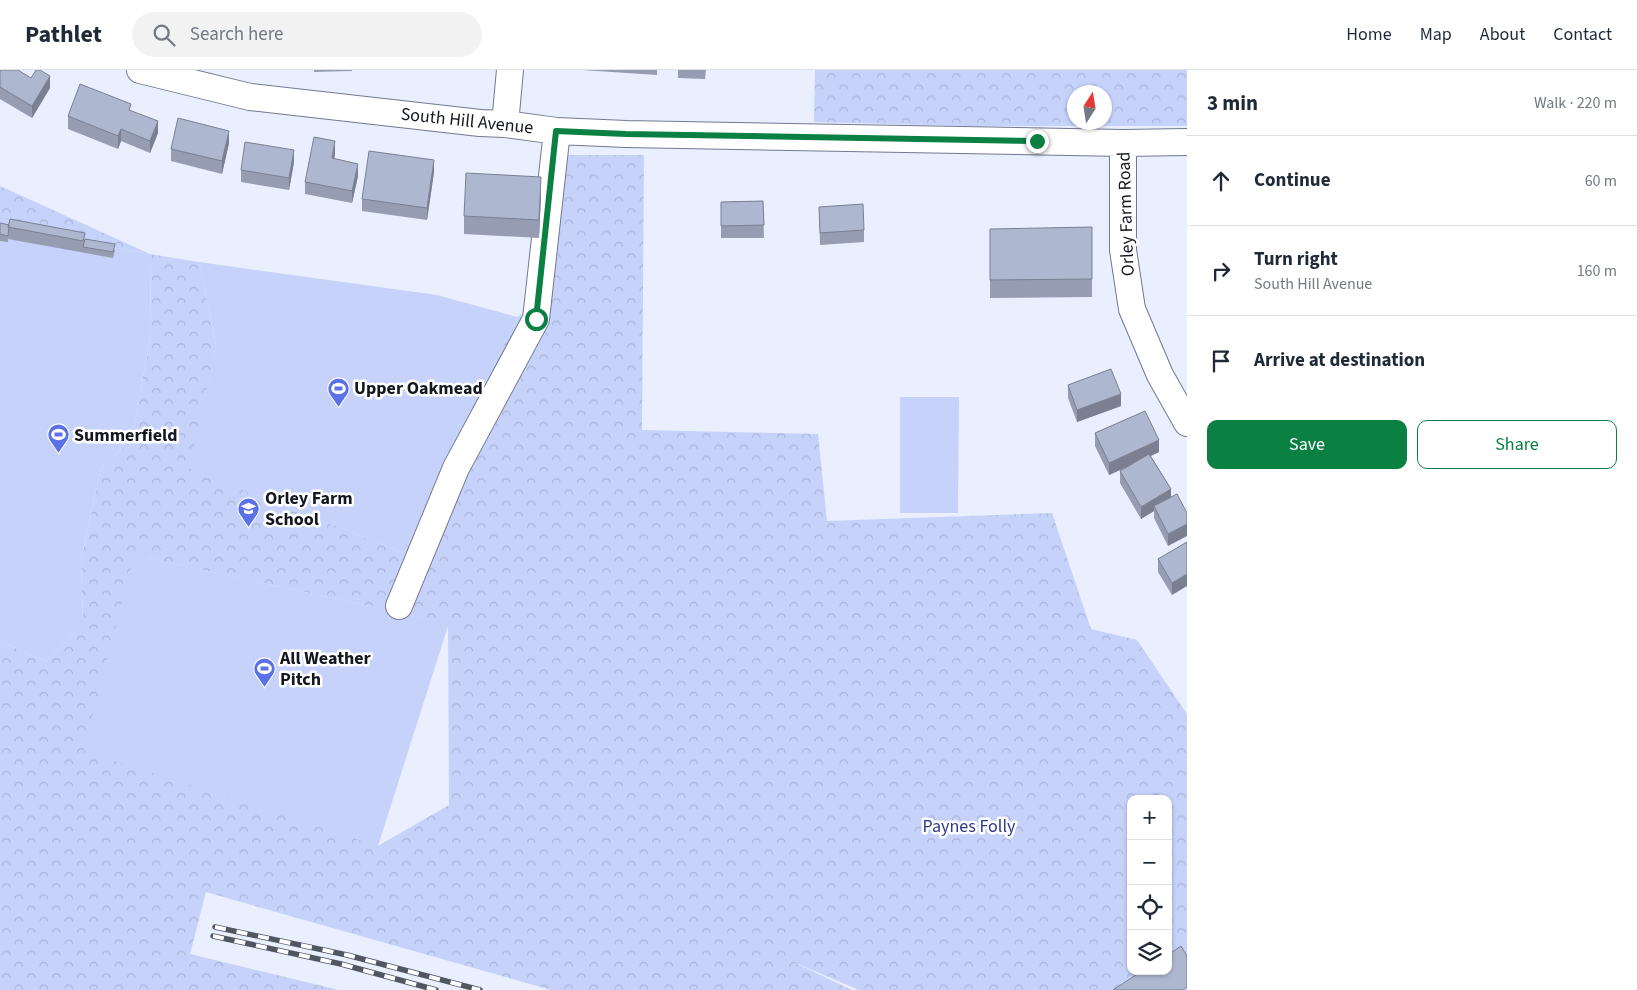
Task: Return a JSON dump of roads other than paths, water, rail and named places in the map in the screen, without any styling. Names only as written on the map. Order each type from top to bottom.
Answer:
[{"type":"street","name":"South Hill Avenue","points":[[140,70],[250,97],[556,131],[626,134],[1123,143],[1187,142]]},
{"type":"street","points":[[505,124],[510,70]]},
{"type":"street","points":[[399,606],[456,468],[536,319],[556,131]]},
{"type":"street","name":"Orley Farm Road","points":[[1123,143],[1123,250],[1132,309],[1160,375],[1187,422]]},
{"type":"railway","points":[[215,927],[347,955],[480,990]]},
{"type":"railway","points":[[213,936],[341,964],[436,990]]},
{"type":"place","name":"Upper Oakmead","points":[[338,407]]},
{"type":"place","name":"Summerfield","points":[[58,454]]},
{"type":"place","name":"Orley Farm School","points":[[249,527]]},
{"type":"place","name":"All Weather Pitch","points":[[264,687]]},
{"type":"park label","name":"Paynes Folly","points":[[969,826]]}]
